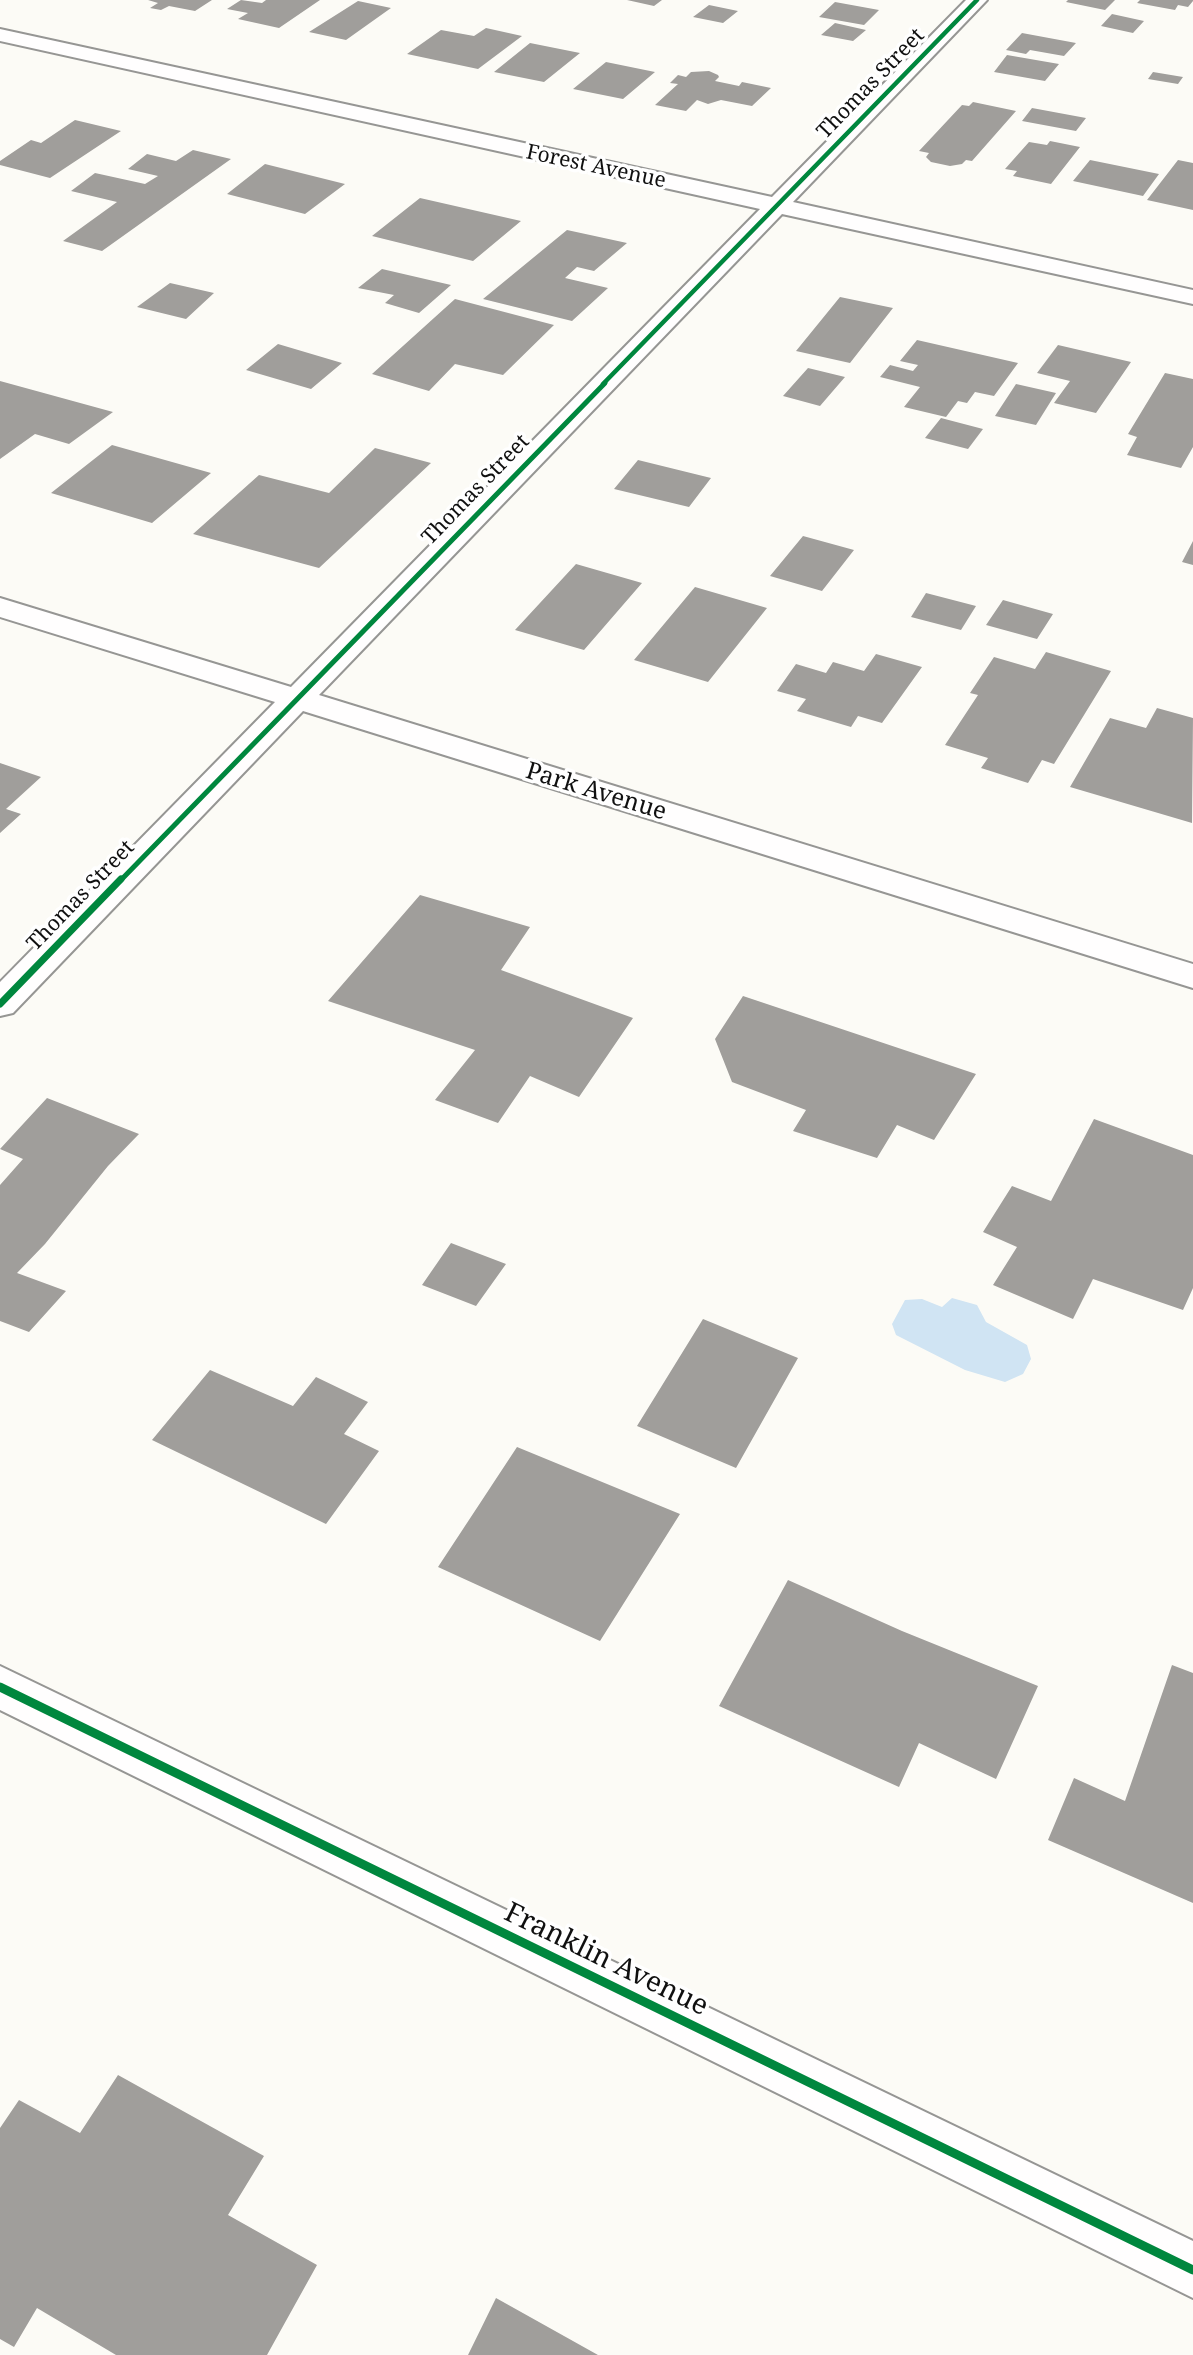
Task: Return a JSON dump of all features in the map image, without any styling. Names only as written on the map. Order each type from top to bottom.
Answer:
[{"type":"street","name":"Thomas Street","points":[[0,1004],[977,0]]},
{"type":"street","name":"Forest Avenue","points":[[0,35],[1193,297]]},
{"type":"street","name":"Park Avenue","points":[[0,607],[1193,976]]},
{"type":"street","name":"Franklin Avenue","points":[[0,1687],[1193,2270]]},
{"type":"water","points":[[952,1298],[977,1305],[986,1322],[1027,1345],[1031,1359],[1023,1374],[1005,1382],[965,1370],[896,1335],[892,1324],[905,1300],[922,1299],[942,1307]]},
{"type":"building","points":[[148,0],[212,0],[195,11],[169,6],[161,10],[150,8],[158,3]]},
{"type":"building","points":[[241,0],[262,3],[266,0],[320,0],[279,28],[238,19],[248,13],[227,9]]},
{"type":"building","points":[[627,0],[662,0],[654,6]]},
{"type":"building","points":[[1115,0],[1105,10],[1066,2]]},
{"type":"building","points":[[1140,0],[1193,1],[1188,7],[1178,5],[1175,10],[1137,3]]},
{"type":"building","points":[[358,1],[391,8],[346,40],[309,32]]},
{"type":"building","points":[[835,2],[879,10],[864,25],[819,17]]},
{"type":"building","points":[[709,5],[738,11],[723,23],[693,17]]},
{"type":"building","points":[[1112,14],[1144,21],[1133,33],[1101,26]]},
{"type":"building","points":[[835,23],[866,30],[853,41],[821,35]]},
{"type":"building","points":[[486,28],[522,36],[478,69],[407,54],[441,30],[474,36]]},
{"type":"building","points":[[1022,33],[1076,43],[1064,56],[1030,50],[1026,54],[1006,50]]},
{"type":"building","points":[[530,43],[580,53],[544,82],[494,72]]},
{"type":"building","points":[[1007,55],[1059,64],[1045,81],[994,72]]},
{"type":"building","points":[[606,62],[655,72],[623,99],[573,89]]},
{"type":"building","points":[[709,71],[718,75],[715,81],[739,86],[742,82],[771,88],[752,106],[721,100],[708,104],[697,100],[686,111],[655,105],[678,84],[670,83],[678,75],[686,77],[691,72]]},
{"type":"building","points":[[1153,72],[1183,77],[1178,84],[1148,79]]},
{"type":"building","points":[[973,102],[1016,111],[972,161],[966,160],[962,164],[950,166],[931,162],[926,157],[929,153],[919,151],[962,105],[969,106]]},
{"type":"building","points":[[1032,108],[1086,118],[1076,131],[1022,121]]},
{"type":"building","points":[[75,120],[121,131],[50,178],[0,165],[0,161],[31,140],[41,143]]},
{"type":"building","points":[[1050,141],[1080,147],[1051,184],[1013,176],[1017,171],[1005,169],[1029,142],[1047,145]]},
{"type":"building","points":[[193,150],[231,159],[102,251],[63,241],[117,202],[71,191],[95,173],[145,184],[158,176],[128,169],[147,154],[176,161]]},
{"type":"building","points":[[1090,160],[1159,174],[1143,196],[1073,181]]},
{"type":"building","points":[[1178,160],[1193,163],[1193,210],[1147,200]]},
{"type":"building","points":[[265,164],[345,184],[305,214],[227,194]]},
{"type":"building","points":[[420,198],[521,221],[473,261],[372,236]]},
{"type":"building","points":[[567,230],[627,243],[594,271],[577,267],[565,278],[608,288],[572,321],[483,299]]},
{"type":"building","points":[[382,269],[451,285],[419,313],[385,303],[394,295],[358,288]]},
{"type":"building","points":[[170,283],[214,293],[186,319],[137,307]]},
{"type":"building","points":[[840,297],[893,308],[850,363],[796,351]]},
{"type":"building","points":[[455,299],[554,325],[503,375],[455,364],[429,391],[372,374]]},
{"type":"building","points":[[917,340],[1018,363],[994,396],[975,392],[967,403],[958,401],[946,417],[904,407],[920,387],[880,377],[890,365],[913,371],[918,365],[900,361]]},
{"type":"building","points":[[278,344],[342,363],[311,389],[246,370]]},
{"type":"building","points":[[1058,345],[1131,362],[1096,413],[1054,403],[1070,381],[1037,373]]},
{"type":"building","points":[[808,368],[845,377],[820,406],[783,396]]},
{"type":"building","points":[[1165,373],[1193,379],[1193,447],[1181,468],[1127,455],[1137,437],[1128,434]]},
{"type":"building","points":[[0,381],[113,412],[69,444],[35,434],[0,459]]},
{"type":"building","points":[[1016,384],[1056,393],[1036,425],[995,416]]},
{"type":"building","points":[[941,418],[983,429],[968,449],[925,438]]},
{"type":"building","points":[[112,445],[211,473],[152,523],[51,493]]},
{"type":"building","points":[[375,448],[431,463],[319,568],[193,534],[259,475],[329,493]]},
{"type":"building","points":[[638,460],[711,478],[689,507],[614,489]]},
{"type":"building","points":[[803,536],[854,550],[822,591],[770,576]]},
{"type":"building","points":[[1193,541],[1193,565],[1182,562]]},
{"type":"building","points":[[576,564],[642,583],[584,650],[515,630]]},
{"type":"building","points":[[695,587],[767,608],[708,682],[634,660]]},
{"type":"building","points":[[926,593],[976,606],[961,630],[911,617]]},
{"type":"building","points":[[1003,600],[1053,614],[1037,639],[986,625]]},
{"type":"building","points":[[1046,652],[1111,671],[1054,764],[1042,760],[1028,783],[981,768],[988,758],[945,745],[978,695],[970,693],[994,657],[1035,669]]},
{"type":"building","points":[[876,654],[922,667],[882,723],[858,716],[851,727],[797,711],[806,699],[777,691],[796,664],[826,673],[833,662],[864,671]]},
{"type":"building","points":[[1157,708],[1193,718],[1192,823],[1070,787],[1110,718],[1146,728]]},
{"type":"building","points":[[0,763],[41,777],[6,809],[21,814],[0,833]]},
{"type":"building","points":[[420,895],[530,927],[501,970],[633,1018],[579,1097],[530,1076],[498,1123],[435,1100],[475,1050],[328,1001]]},
{"type":"building","points":[[743,996],[976,1074],[934,1140],[897,1125],[877,1158],[793,1131],[806,1110],[732,1082],[715,1039]]},
{"type":"building","points":[[47,1098],[139,1134],[108,1166],[45,1244],[17,1273],[66,1291],[29,1332],[0,1321],[0,1185],[23,1159],[0,1149]]},
{"type":"building","points":[[1094,1119],[1193,1155],[1193,1288],[1183,1310],[1093,1279],[1073,1319],[993,1285],[1017,1247],[983,1232],[1012,1186],[1051,1201]]},
{"type":"building","points":[[451,1243],[506,1264],[476,1306],[422,1285]]},
{"type":"building","points":[[703,1319],[798,1358],[736,1468],[637,1426]]},
{"type":"building","points":[[210,1370],[293,1406],[316,1377],[368,1402],[344,1434],[379,1451],[326,1524],[152,1440]]},
{"type":"building","points":[[517,1447],[680,1514],[600,1641],[438,1567]]},
{"type":"building","points":[[788,1580],[902,1631],[1038,1686],[996,1779],[919,1743],[899,1787],[719,1706]]},
{"type":"building","points":[[1172,1665],[1193,1673],[1193,1903],[1048,1840],[1074,1778],[1125,1801]]},
{"type":"building","points":[[118,2075],[264,2156],[228,2215],[317,2265],[267,2355],[116,2355],[37,2308],[14,2347],[0,2339],[0,2128],[19,2100],[80,2133]]},
{"type":"building","points":[[496,2298],[598,2355],[468,2355]]},
{"type":"cycle path","points":[[0,1004],[977,0]]},
{"type":"cycle path","points":[[0,1687],[1193,2270]]}]
